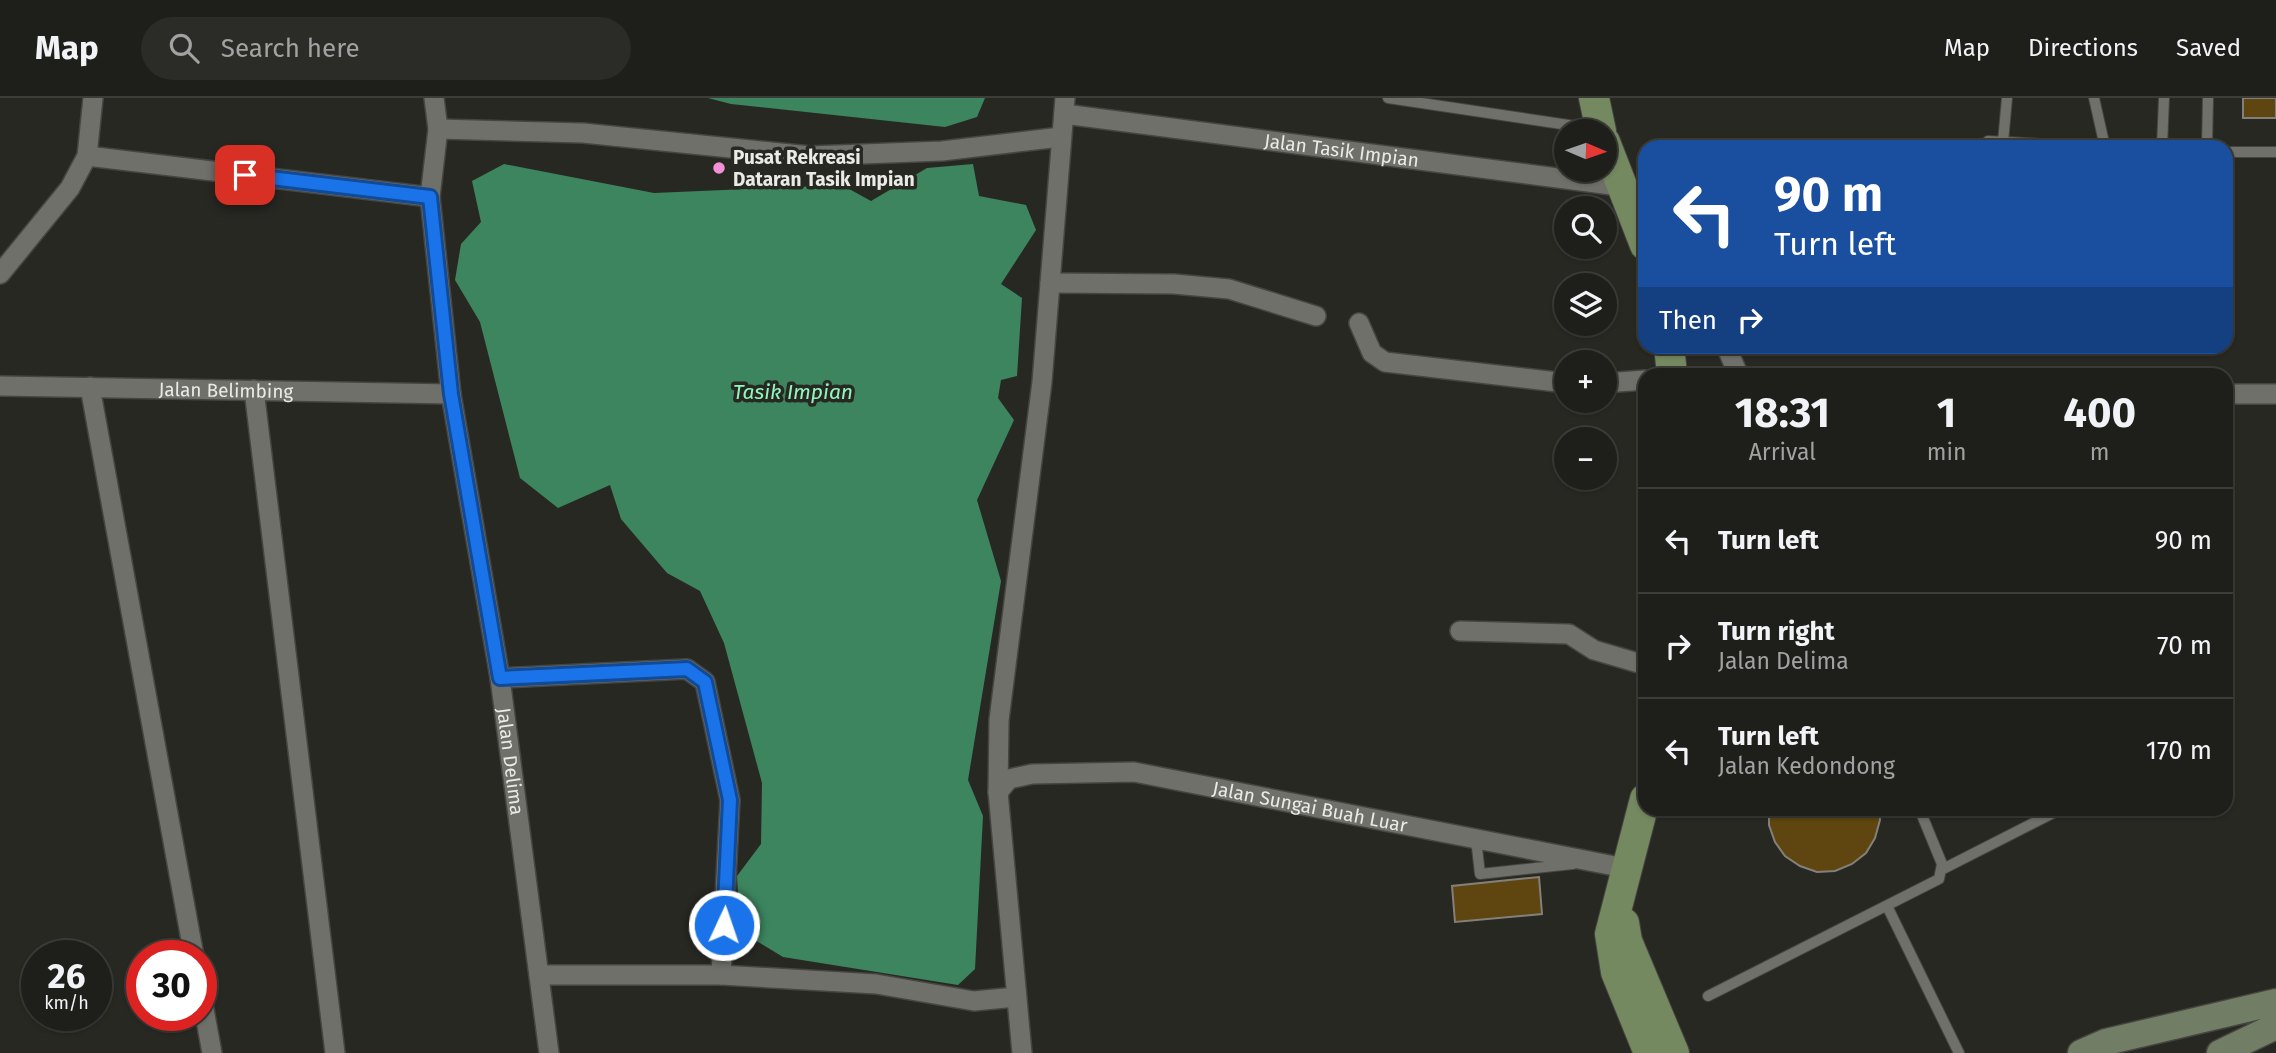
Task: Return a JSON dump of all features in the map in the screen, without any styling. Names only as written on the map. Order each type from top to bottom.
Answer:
[{"type":"main road","points":[[1594,98],[1599,119]]},
{"type":"main road","points":[[1617,180],[1638,229]]},
{"type":"main road","points":[[1640,816],[1610,934],[1616,972],[1649,1053]]},
{"type":"main road","points":[[1622,882],[1627,941],[1674,1053]]},
{"type":"main road","points":[[2081,1053],[2106,1042],[2276,1002]]},
{"type":"main road","points":[[2132,1053],[2276,1009]]},
{"type":"main road","points":[[2220,1053],[2276,1026]]},
{"type":"street","points":[[0,274],[70,188],[87,156],[93,98]]},
{"type":"street","name":"Jalan Delima","points":[[434,98],[438,129],[430,197],[451,394],[500,678],[549,1053]]},
{"type":"street","points":[[1022,1053],[998,792],[999,720],[1042,382],[1064,106]]},
{"type":"street","name":"Jalan Tasik Impian","points":[[1064,106],[1619,186]]},
{"type":"street","points":[[438,129],[583,133],[810,156],[942,151],[1061,137]]},
{"type":"street","points":[[87,156],[430,197]]},
{"type":"street","points":[[1050,283],[1174,284],[1229,289],[1316,316]]},
{"type":"street","points":[[1359,323],[1372,354],[1385,362],[1554,382]]},
{"type":"street","points":[[1617,382],[1638,381]]},
{"type":"street","name":"Jalan Belimbing","points":[[0,386],[451,394]]},
{"type":"street","points":[[90,387],[191,940]]},
{"type":"street","points":[[254,390],[335,1053]]},
{"type":"street","points":[[2233,394],[2276,394]]},
{"type":"street","points":[[1460,631],[1569,634],[1594,650],[1638,663]]},
{"type":"street","points":[[500,678],[687,669],[705,682],[730,800],[721,975]]},
{"type":"street","name":"Jalan Sungai Buah Luar","points":[[998,792],[1009,779],[1032,774],[1134,772],[1594,862],[1622,882]]},
{"type":"street","points":[[539,975],[721,975],[876,984],[974,1001],[1016,997]]},
{"type":"street","points":[[208,1031],[212,1053]]},
{"type":"lane","points":[[1388,98],[1554,126]]},
{"type":"lane","points":[[2003,140],[2007,98]]},
{"type":"lane","points":[[2094,98],[2103,140]]},
{"type":"lane","points":[[2162,140],[2164,98]]},
{"type":"lane","points":[[2207,140],[2208,98]]},
{"type":"lane","points":[[2233,152],[2276,152]]},
{"type":"lane","points":[[1922,816],[1943,869]]},
{"type":"lane","points":[[1708,996],[1935,882],[1943,869],[2047,816]]},
{"type":"lane","points":[[1475,837],[1480,874],[1594,862]]},
{"type":"lane","points":[[1887,906],[1959,1053]]},
{"type":"water","points":[[708,98],[985,98],[977,117],[945,127],[731,104]]},
{"type":"water","name":"Tasik Impian","points":[[504,164],[654,193],[842,185],[871,201],[927,168],[973,164],[979,196],[1026,205],[1036,230],[1001,284],[1022,298],[1017,376],[1001,380],[998,398],[1014,420],[977,500],[1001,581],[968,780],[983,816],[975,969],[958,985],[783,957],[740,931],[737,876],[761,844],[762,783],[724,643],[700,591],[667,573],[621,519],[610,485],[558,508],[520,478],[480,322],[455,280],[461,244],[481,222],[472,181]]},
{"type":"building","points":[[2243,98],[2276,98],[2276,118],[2243,118]]},
{"type":"building","points":[[1769,816],[1880,816],[1880,820],[1875,838],[1866,853],[1852,864],[1835,871],[1817,872],[1800,866],[1785,856],[1775,842]]},
{"type":"building","points":[[1539,877],[1542,914],[1455,922],[1452,886]]},
{"type":"place","name":"Pusat Rekreasi Dataran Tasik Impian","points":[[719,168]]},
{"type":"route","points":[[245,175],[430,197],[451,394],[500,678],[687,669],[705,682],[730,800],[724,925]]}]
